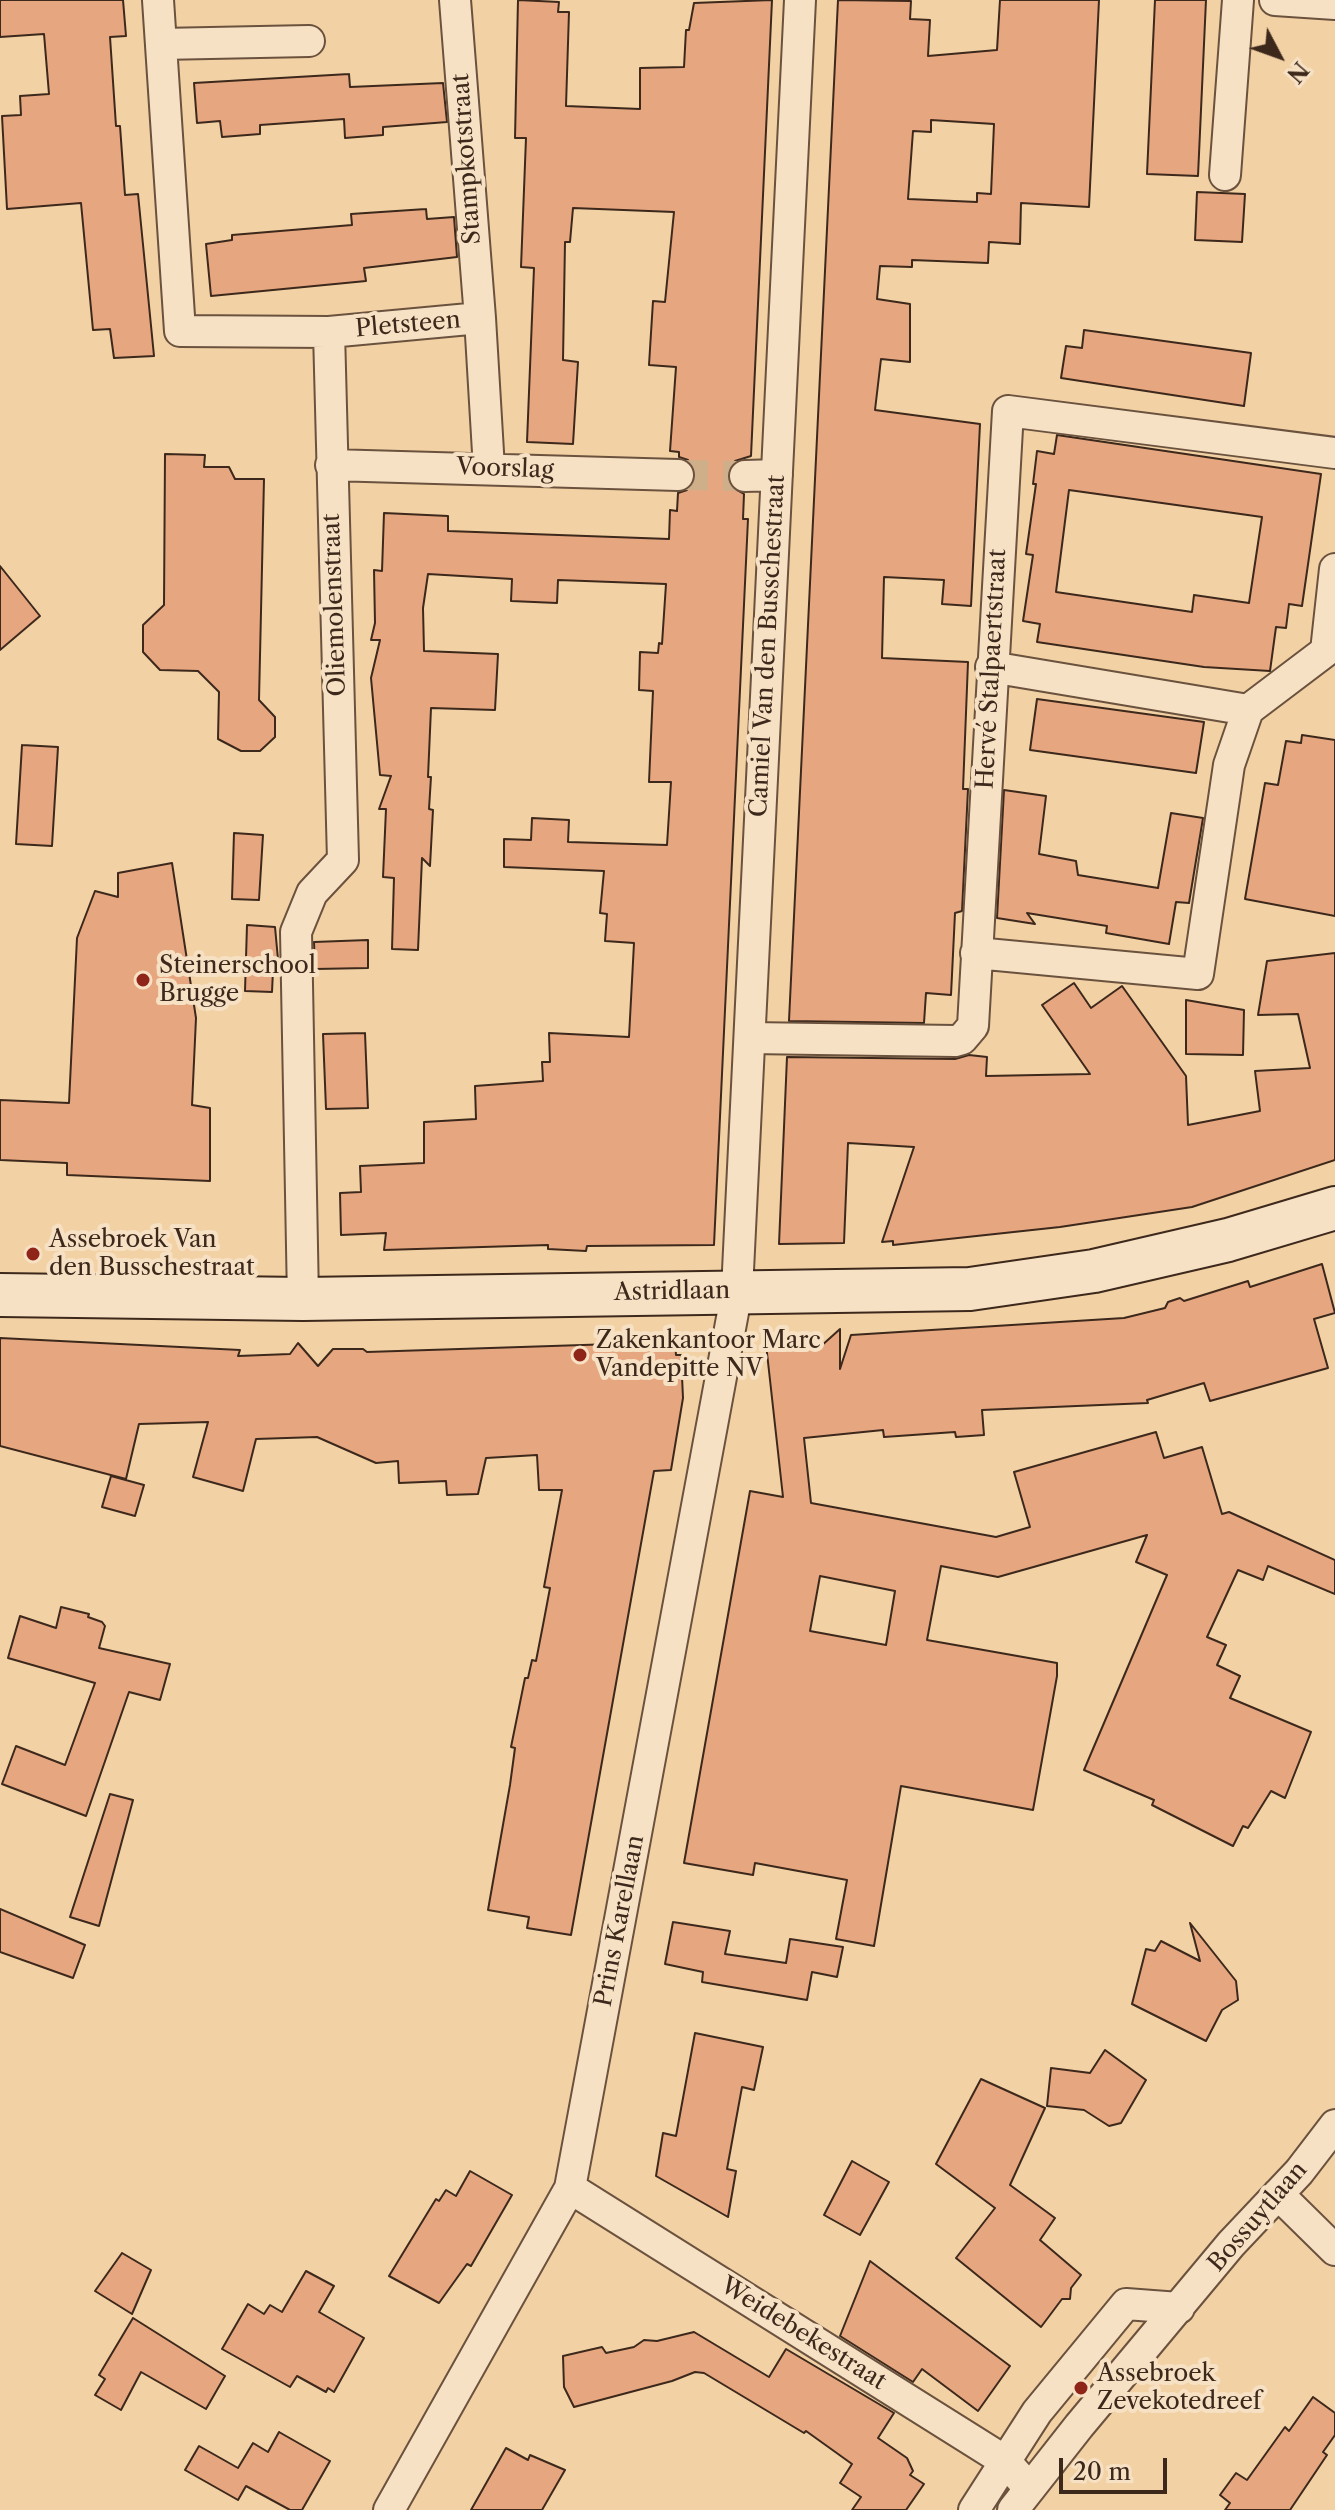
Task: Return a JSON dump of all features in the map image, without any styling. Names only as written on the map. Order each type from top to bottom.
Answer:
[{"type":"main road","name":"Astridlaan","points":[[0,1295],[303,1299],[970,1289],[1094,1271],[1169,1254],[1335,1208]]},
{"type":"street","points":[[158,0],[180,331],[329,332]]},
{"type":"street","name":"Stampkotstraat","points":[[455,0],[480,318]]},
{"type":"street","name":"Camiel Van den Busschestraat","points":[[737,1291],[800,0]]},
{"type":"street","points":[[1225,175],[1238,0]]},
{"type":"street","points":[[1275,0],[1335,4]]},
{"type":"street","points":[[161,44],[309,41]]},
{"type":"street","name":"Pletsteen","points":[[329,332],[480,318],[489,469]]},
{"type":"street","name":"Oliemolenstraat","points":[[303,1299],[296,932],[312,893],[343,860],[329,332]]},
{"type":"street","name":"Hervé Stalpaertstraat","points":[[750,1038],[962,1039],[973,1026],[991,667],[1008,411],[1335,453]]},
{"type":"street","name":"Voorslag","points":[[331,465],[678,475]]},
{"type":"street","points":[[745,476],[777,475]]},
{"type":"street","points":[[976,953],[1198,974],[1229,765],[1248,710],[1330,652],[1335,569]]},
{"type":"street","points":[[991,667],[1248,710]]},
{"type":"street","name":"Prins Karellaan","points":[[389,2510],[570,2188],[737,1291]]},
{"type":"street","name":"Bossuytlaan","points":[[1021,2499],[1335,2125]]},
{"type":"street","name":"Weidebekestraat","points":[[570,2188],[1005,2461],[1021,2499]]},
{"type":"street","points":[[1278,2194],[1335,2250]]},
{"type":"street","points":[[974,2510],[1037,2412],[1126,2304],[1179,2308]]},
{"type":"building","points":[[0,0],[123,0],[126,36],[110,37],[116,126],[120,126],[125,195],[138,194],[154,356],[114,358],[110,329],[93,330],[81,203],[7,209],[2,116],[21,115],[20,96],[49,94],[44,34],[0,37]]},
{"type":"building","points":[[518,0],[559,2],[558,12],[569,12],[566,106],[640,109],[640,68],[684,67],[686,30],[689,30],[694,3],[772,0],[751,456],[735,461],[727,476],[730,486],[744,494],[743,519],[748,519],[714,1245],[587,1246],[586,1251],[548,1249],[548,1245],[384,1250],[386,1233],[341,1235],[340,1193],[361,1192],[360,1166],[424,1163],[424,1122],[476,1119],[475,1086],[543,1081],[542,1062],[550,1062],[549,1033],[629,1037],[634,943],[605,941],[607,914],[600,913],[604,871],[504,867],[504,839],[531,840],[532,818],[569,820],[568,842],[667,845],[671,782],[649,782],[653,691],[639,690],[640,652],[658,653],[659,643],[662,644],[666,584],[558,580],[557,603],[511,601],[512,579],[428,574],[423,608],[424,651],[498,654],[495,710],[431,708],[428,777],[431,777],[429,809],[433,810],[430,866],[422,858],[418,950],[392,949],[394,878],[383,877],[386,809],[379,809],[391,776],[380,775],[371,678],[380,640],[371,640],[375,623],[374,570],[382,571],[384,513],[448,516],[448,531],[669,539],[670,510],[677,511],[678,493],[687,490],[696,476],[688,460],[679,457],[679,452],[670,451],[676,367],[649,365],[653,301],[665,302],[674,212],[573,208],[570,242],[565,242],[563,360],[578,362],[573,444],[527,442],[534,268],[521,267],[526,138],[515,138]]},
{"type":"building","points":[[838,0],[911,1],[910,19],[930,20],[928,56],[997,50],[1000,0],[1099,0],[1089,207],[1021,203],[1020,244],[989,242],[988,263],[912,260],[912,267],[880,266],[877,299],[910,304],[910,362],[881,359],[875,410],[980,424],[971,606],[942,604],[944,580],[884,577],[882,658],[968,662],[963,789],[968,789],[962,911],[955,913],[951,995],[926,993],[924,1023],[789,1021]],"holes":[[[931,120],[994,124],[991,194],[977,193],[977,202],[908,199],[913,131],[931,132]]]},
{"type":"building","points":[[1155,0],[1206,0],[1198,176],[1147,174]]},
{"type":"building","points":[[349,74],[350,87],[443,83],[447,122],[383,127],[383,135],[345,138],[344,119],[260,125],[260,134],[222,137],[220,121],[197,123],[194,83]]},
{"type":"building","points":[[1197,192],[1245,194],[1242,242],[1195,240]]},
{"type":"building","points":[[426,209],[427,219],[454,217],[457,257],[364,268],[366,281],[211,296],[206,244],[232,240],[232,235],[352,225],[351,214]]},
{"type":"building","points":[[1084,330],[1251,353],[1244,406],[1061,378],[1066,346],[1082,348]]},
{"type":"building","points":[[1057,435],[1321,474],[1302,606],[1289,604],[1286,628],[1276,627],[1270,671],[1204,667],[1037,642],[1040,624],[1023,621],[1033,555],[1026,554],[1036,484],[1033,484],[1037,451],[1054,454]],"holes":[[[1069,490],[1262,517],[1249,603],[1194,595],[1192,612],[1056,592]]]},
{"type":"building","points":[[165,454],[205,455],[204,467],[229,467],[235,479],[264,479],[259,700],[275,717],[275,737],[260,751],[241,751],[218,739],[219,692],[198,671],[160,670],[143,652],[143,625],[164,605]]},
{"type":"building","points":[[0,566],[40,616],[0,650]]},
{"type":"building","points":[[1037,699],[1204,722],[1196,773],[1030,750]]},
{"type":"building","points":[[1302,735],[1335,740],[1335,916],[1245,899],[1265,783],[1278,785],[1286,741],[1301,743]]},
{"type":"building","points":[[22,745],[58,747],[52,846],[16,844]]},
{"type":"building","points":[[1004,790],[1046,796],[1039,854],[1076,861],[1078,875],[1158,888],[1171,813],[1203,818],[1189,903],[1176,902],[1169,944],[1106,933],[1107,926],[1027,913],[1035,924],[997,918]]},
{"type":"building","points":[[234,833],[263,835],[259,900],[232,899]]},
{"type":"building","points":[[172,863],[196,1018],[192,1105],[210,1108],[210,1181],[67,1175],[67,1163],[0,1160],[0,1100],[69,1103],[77,938],[95,891],[118,897],[118,873]]},
{"type":"building","points":[[247,925],[275,927],[279,970],[273,970],[272,992],[245,991]]},
{"type":"building","points":[[368,940],[368,968],[315,969],[314,942]]},
{"type":"building","points":[[1335,953],[1335,1160],[1192,1207],[1060,1227],[893,1245],[893,1241],[882,1242],[914,1147],[848,1143],[844,1243],[779,1244],[787,1057],[955,1059],[969,1055],[987,1057],[986,1076],[1090,1074],[1042,1005],[1074,983],[1091,1008],[1122,986],[1186,1076],[1188,1125],[1260,1111],[1255,1071],[1310,1068],[1298,1014],[1258,1015],[1267,961]]},
{"type":"building","points":[[1186,1000],[1244,1010],[1243,1055],[1186,1054]]},
{"type":"building","points":[[365,1033],[368,1108],[326,1109],[323,1034]]},
{"type":"building","points":[[1322,1264],[1335,1313],[1314,1319],[1328,1368],[1210,1401],[1204,1383],[1147,1400],[1148,1403],[982,1410],[984,1435],[956,1437],[955,1432],[884,1437],[883,1430],[804,1438],[811,1503],[996,1537],[1030,1527],[1014,1472],[1156,1432],[1164,1458],[1202,1447],[1222,1514],[1229,1512],[1335,1560],[1335,1594],[1268,1566],[1263,1580],[1238,1570],[1207,1637],[1226,1645],[1217,1665],[1240,1676],[1230,1698],[1311,1732],[1285,1798],[1271,1791],[1248,1828],[1243,1826],[1233,1846],[1152,1805],[1154,1800],[1084,1770],[1167,1575],[1136,1562],[1147,1535],[998,1577],[941,1566],[927,1640],[1057,1663],[1057,1676],[1033,1810],[901,1786],[874,1946],[836,1939],[847,1880],[755,1863],[753,1875],[684,1863],[750,1491],[783,1497],[766,1344],[774,1335],[808,1335],[820,1347],[840,1329],[840,1369],[851,1335],[1124,1318],[1165,1308],[1168,1302],[1180,1298],[1184,1301],[1248,1281],[1250,1287]],"holes":[[[820,1576],[895,1591],[886,1645],[810,1631]]]},
{"type":"building","points":[[0,1338],[240,1350],[238,1356],[290,1354],[298,1343],[318,1366],[333,1349],[363,1349],[367,1352],[675,1342],[676,1355],[681,1355],[683,1398],[671,1470],[654,1471],[571,1935],[527,1928],[529,1917],[488,1910],[510,1785],[515,1748],[511,1747],[525,1678],[528,1678],[532,1660],[536,1661],[550,1588],[544,1587],[562,1490],[539,1490],[537,1455],[486,1458],[478,1494],[447,1495],[446,1481],[399,1483],[398,1461],[376,1463],[317,1437],[256,1439],[243,1491],[193,1477],[208,1422],[139,1424],[126,1479],[0,1446]]},
{"type":"building","points":[[111,1476],[144,1485],[135,1516],[102,1507]]},
{"type":"building","points":[[61,1607],[89,1614],[88,1617],[102,1622],[105,1626],[99,1648],[170,1664],[160,1700],[129,1692],[86,1816],[2,1784],[16,1746],[65,1765],[95,1683],[8,1658],[20,1616],[56,1628]]},
{"type":"building","points":[[110,1794],[133,1800],[99,1926],[70,1917]]},
{"type":"building","points":[[0,1909],[85,1945],[73,1978],[0,1952]]},
{"type":"building","points":[[673,1922],[730,1931],[725,1954],[786,1963],[790,1939],[843,1947],[837,1977],[812,1972],[807,2000],[702,1982],[703,1972],[665,1964]]},
{"type":"building","points":[[1190,1923],[1236,1981],[1238,2000],[1222,2010],[1206,2041],[1132,2004],[1146,1949],[1155,1951],[1161,1941],[1200,1961]]},
{"type":"building","points":[[695,2033],[763,2047],[754,2090],[742,2087],[727,2169],[736,2171],[728,2217],[656,2176],[663,2133],[676,2136]]},
{"type":"building","points":[[1105,2050],[1146,2080],[1121,2123],[1109,2126],[1084,2110],[1047,2106],[1051,2068],[1090,2073]]},
{"type":"building","points":[[981,2079],[1045,2108],[1010,2185],[1055,2218],[1040,2240],[1081,2275],[1071,2288],[1070,2299],[1062,2299],[1041,2327],[956,2258],[995,2208],[936,2164]]},
{"type":"building","points":[[852,2161],[889,2182],[860,2235],[824,2215]]},
{"type":"building","points":[[470,2171],[512,2195],[471,2266],[467,2264],[439,2303],[389,2276],[436,2199],[439,2201],[446,2190],[456,2196]]},
{"type":"building","points":[[122,2253],[151,2270],[132,2314],[95,2291]]},
{"type":"building","points":[[870,2261],[1010,2366],[978,2411],[922,2369],[913,2382],[840,2336]]},
{"type":"building","points":[[306,2271],[334,2286],[319,2312],[364,2338],[334,2392],[328,2388],[326,2392],[297,2376],[290,2387],[222,2349],[248,2304],[264,2314],[270,2305],[282,2312]]},
{"type":"building","points":[[133,2318],[225,2376],[206,2409],[141,2372],[121,2410],[95,2395],[105,2379],[99,2375]]},
{"type":"building","points":[[694,2332],[769,2377],[786,2349],[894,2413],[878,2438],[907,2458],[913,2471],[910,2475],[924,2484],[906,2510],[852,2510],[861,2497],[840,2483],[852,2464],[806,2431],[804,2433],[704,2373],[695,2372],[574,2407],[564,2387],[563,2356],[602,2347],[606,2353],[634,2347],[644,2340],[657,2341]]},
{"type":"building","points":[[1313,2397],[1335,2413],[1335,2435],[1323,2452],[1327,2455],[1290,2510],[1225,2510],[1230,2503],[1220,2495],[1236,2473],[1247,2480],[1285,2427],[1289,2431]]},
{"type":"building","points":[[279,2432],[330,2461],[302,2510],[290,2510],[246,2486],[238,2500],[185,2470],[199,2446],[238,2468],[253,2443],[268,2452]]},
{"type":"building","points":[[506,2448],[528,2460],[530,2455],[565,2470],[542,2510],[471,2510]]},
{"type":"tunnel","points":[[678,475],[745,476]]},
{"type":"place","name":"Steinerschool Brugge","points":[[143,980]]},
{"type":"place","name":"Assebroek Van den Busschestraat","points":[[33,1254]]},
{"type":"place","name":"Zakenkantoor Marc Vandepitte NV","points":[[580,1355]]},
{"type":"place","name":"Assebroek Zevekotedreef","points":[[1081,2388]]}]
